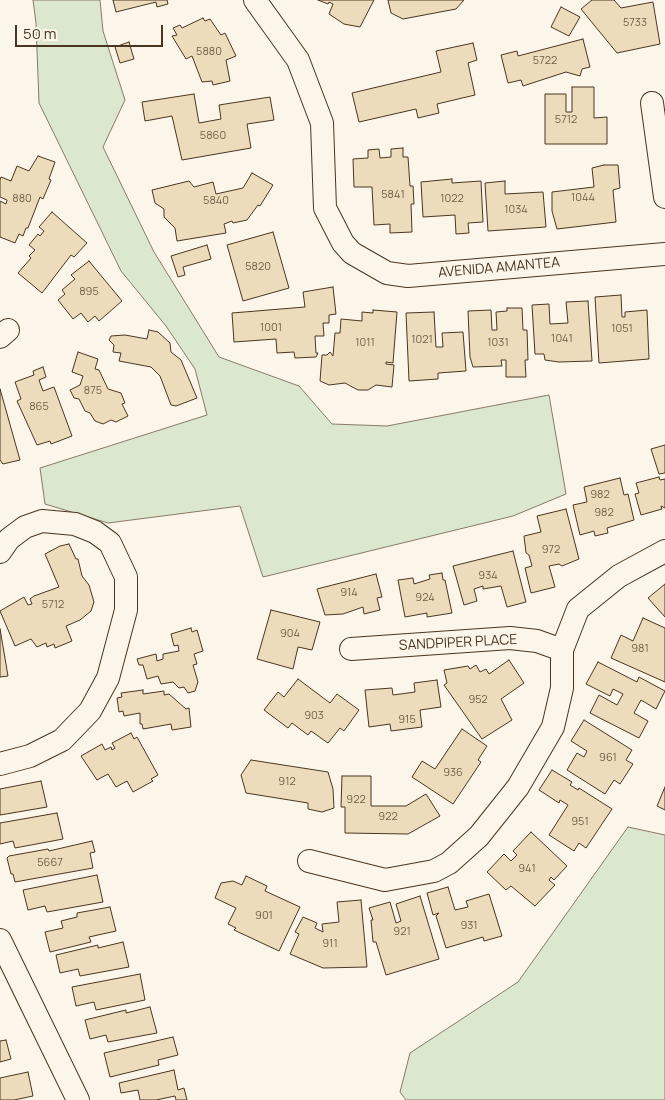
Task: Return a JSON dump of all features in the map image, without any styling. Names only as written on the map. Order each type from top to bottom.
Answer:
[{"type":"street","name":"AVENIDA AMANTEA","points":[[255,0],[298,60],[322,123],[325,208],[343,243],[352,254],[387,273],[408,276],[665,254]]},
{"type":"street","points":[[652,103],[665,197]]},
{"type":"street","points":[[0,552],[9,539],[25,527],[42,521],[75,524],[95,532],[110,543],[126,577],[126,610],[108,678],[90,710],[62,740],[30,756],[0,764]]},
{"type":"street","points":[[309,861],[385,880],[434,871],[449,863],[479,836],[518,787],[553,728],[562,688],[562,650],[578,609],[618,576],[665,551]]},
{"type":"street","name":"SANDPIPER PLACE","points":[[351,649],[510,638],[537,641],[562,650]]},
{"type":"street","points":[[0,940],[78,1100]]},
{"type":"green space","points":[[33,0],[100,0],[103,31],[125,100],[103,147],[154,252],[219,357],[299,386],[332,424],[387,426],[549,395],[566,494],[513,516],[263,577],[240,506],[108,523],[45,504],[40,468],[207,415],[195,369],[166,326],[121,271],[39,103],[36,23]]},
{"type":"green space","points":[[628,827],[665,835],[665,1100],[406,1100],[400,1092],[410,1053],[518,982]]},
{"type":"building","points":[[113,0],[167,0],[168,4],[157,7],[156,2],[116,12]]},
{"type":"building","points":[[318,0],[374,0],[360,27],[344,24],[329,14],[333,4]]},
{"type":"building","points":[[388,0],[464,0],[456,9],[403,19],[391,13]]},
{"type":"building","points":[[592,0],[614,0],[621,8],[653,2],[660,44],[617,53],[581,9]]},
{"type":"building","points":[[561,7],[580,17],[569,36],[551,27]]},
{"type":"building","points":[[203,18],[205,21],[210,19],[221,35],[225,33],[236,56],[226,60],[230,81],[213,85],[212,81],[202,82],[192,56],[186,59],[172,36],[177,35],[173,28],[180,25],[182,28]]},
{"type":"building","points":[[583,39],[590,67],[582,69],[580,76],[566,72],[523,86],[521,80],[508,83],[501,55],[517,51],[518,56]]},
{"type":"building","points":[[129,42],[134,59],[120,63],[115,47]]},
{"type":"building","points":[[473,43],[477,60],[468,63],[475,95],[437,104],[439,113],[418,118],[416,109],[359,122],[352,93],[441,72],[436,51]]},
{"type":"building","points":[[572,87],[594,87],[594,118],[607,117],[607,144],[545,144],[545,94],[566,94],[566,112],[572,112]]},
{"type":"building","points":[[194,94],[199,123],[221,119],[219,105],[270,97],[274,120],[247,124],[251,148],[182,160],[172,116],[145,121],[142,102]]},
{"type":"building","points":[[403,148],[403,157],[408,157],[410,186],[413,186],[414,204],[411,204],[412,232],[390,233],[390,224],[374,225],[372,187],[354,187],[353,159],[368,158],[368,150],[379,149],[380,158],[391,157],[391,149]]},
{"type":"building","points":[[38,156],[55,162],[49,179],[51,180],[43,199],[40,197],[28,228],[26,228],[23,236],[19,234],[15,243],[0,237],[0,201],[6,204],[7,200],[0,197],[0,180],[1,177],[11,181],[17,166],[29,171]]},
{"type":"building","points":[[604,165],[618,165],[620,188],[613,190],[616,222],[557,229],[552,211],[552,192],[594,187],[592,168]]},
{"type":"building","points":[[252,173],[273,185],[260,206],[258,205],[247,220],[233,223],[232,221],[224,224],[226,233],[177,241],[175,228],[164,217],[164,209],[155,203],[152,190],[189,181],[194,187],[213,182],[216,194],[243,188]]},
{"type":"building","points":[[452,179],[452,183],[481,181],[483,222],[468,223],[469,233],[456,234],[455,215],[423,217],[421,182]]},
{"type":"building","points":[[505,181],[505,194],[543,192],[546,227],[488,231],[485,183]]},
{"type":"building","points":[[52,212],[87,243],[74,257],[71,255],[42,293],[18,273],[31,258],[29,256],[35,250],[29,245],[38,234],[40,236],[44,231],[39,227]]},
{"type":"building","points":[[273,232],[289,288],[243,301],[227,245]]},
{"type":"building","points":[[207,245],[211,259],[183,267],[185,275],[178,277],[171,256]]},
{"type":"building","points":[[89,261],[122,301],[99,321],[95,316],[88,322],[81,313],[73,319],[58,300],[65,294],[62,290],[75,279],[71,275]]},
{"type":"building","points":[[333,287],[336,314],[329,315],[329,323],[323,323],[324,336],[315,336],[316,353],[318,353],[316,357],[295,358],[294,352],[277,353],[276,339],[234,342],[232,313],[305,307],[303,292]]},
{"type":"building","points":[[621,295],[622,317],[625,317],[625,312],[647,310],[649,359],[599,363],[595,297]]},
{"type":"building","points":[[588,301],[592,361],[559,362],[545,360],[544,354],[535,354],[532,305],[549,304],[550,324],[568,323],[566,302]]},
{"type":"building","points":[[507,308],[522,308],[523,330],[527,330],[528,360],[525,360],[526,377],[506,377],[506,360],[501,360],[502,366],[473,367],[470,357],[468,311],[491,310],[492,330],[497,330],[496,312],[507,311]]},
{"type":"building","points":[[373,310],[397,312],[393,363],[386,362],[386,364],[394,365],[392,387],[376,385],[368,390],[358,390],[345,383],[329,385],[320,381],[322,355],[327,355],[330,352],[333,356],[335,333],[340,333],[341,319],[362,321],[362,312],[373,313]]},
{"type":"building","points":[[434,312],[436,347],[443,347],[442,333],[463,332],[466,371],[438,373],[438,379],[409,381],[406,313]]},
{"type":"building","points":[[149,330],[158,332],[170,343],[171,352],[181,360],[197,398],[176,406],[171,405],[160,376],[151,367],[119,361],[121,353],[113,352],[114,345],[109,340],[111,336],[125,335],[147,339]]},
{"type":"building","points":[[78,352],[98,359],[95,369],[99,370],[108,389],[121,393],[125,403],[122,404],[128,416],[116,422],[111,420],[103,424],[95,421],[90,413],[85,411],[79,399],[74,398],[70,390],[80,385],[83,376],[72,372]]},
{"type":"building","points":[[43,367],[46,377],[39,380],[43,391],[54,387],[72,436],[51,444],[50,441],[37,445],[17,401],[21,399],[15,382],[34,375],[33,371]]},
{"type":"building","points":[[0,389],[20,460],[3,464],[0,460]]},
{"type":"building","points":[[665,445],[665,473],[659,474],[651,449]]},
{"type":"building","points":[[659,477],[660,480],[665,479],[665,508],[661,506],[662,509],[641,515],[635,494],[639,493],[636,483]]},
{"type":"building","points":[[620,478],[624,495],[628,494],[634,520],[607,528],[608,533],[595,536],[594,531],[580,535],[573,505],[587,502],[584,487]]},
{"type":"building","points":[[566,509],[579,559],[562,566],[559,564],[549,566],[555,587],[531,593],[525,568],[532,566],[529,555],[526,553],[524,536],[541,532],[537,516]]},
{"type":"building","points":[[69,544],[76,559],[78,559],[82,576],[89,585],[94,602],[91,611],[80,620],[66,626],[72,641],[55,648],[54,644],[47,647],[46,643],[37,647],[31,639],[15,646],[0,611],[24,597],[28,605],[32,604],[30,599],[34,596],[59,587],[45,554],[60,546]]},
{"type":"building","points":[[513,551],[526,602],[507,607],[501,586],[483,589],[483,586],[474,589],[477,601],[464,605],[453,566]]},
{"type":"building","points":[[442,573],[452,613],[427,617],[427,613],[405,617],[398,580],[413,578],[414,584],[430,579],[429,575]]},
{"type":"building","points":[[376,574],[382,597],[377,598],[380,610],[364,614],[363,607],[343,614],[325,615],[317,589]]},
{"type":"building","points":[[665,584],[665,617],[648,598]]},
{"type":"building","points":[[271,610],[320,622],[312,650],[298,647],[293,669],[257,659]]},
{"type":"building","points":[[643,618],[665,628],[665,682],[611,658],[621,635],[633,641]]},
{"type":"building","points":[[191,628],[192,632],[197,630],[203,651],[194,654],[197,664],[193,665],[198,682],[195,691],[188,693],[184,687],[179,688],[173,682],[161,684],[158,676],[147,679],[143,665],[139,665],[137,659],[156,654],[157,661],[163,659],[163,654],[179,651],[178,645],[174,646],[171,634]]},
{"type":"building","points":[[0,629],[8,676],[0,677]]},
{"type":"building","points":[[509,660],[524,683],[501,699],[512,720],[482,739],[444,685],[447,683],[444,670],[468,666],[470,669],[476,665],[480,672],[486,669],[489,674]]},
{"type":"building","points":[[598,662],[637,682],[639,677],[665,691],[656,709],[641,700],[634,713],[648,721],[639,738],[590,713],[599,695],[617,705],[623,694],[613,689],[610,696],[586,684]]},
{"type":"building","points":[[298,679],[330,703],[337,694],[359,710],[344,731],[340,728],[328,743],[311,731],[308,735],[292,723],[288,728],[264,710],[278,692],[284,697]]},
{"type":"building","points":[[437,680],[441,707],[420,710],[422,727],[391,731],[390,724],[369,727],[365,690],[392,688],[393,695],[415,692],[414,683]]},
{"type":"building","points":[[143,690],[143,694],[164,691],[164,695],[169,694],[186,709],[189,708],[191,727],[172,730],[171,724],[143,729],[142,724],[140,724],[140,713],[124,716],[123,711],[119,712],[117,698],[122,697],[121,693]]},
{"type":"building","points":[[584,720],[632,750],[626,760],[633,764],[620,784],[614,780],[605,794],[567,770],[577,753],[584,757],[587,751],[571,741]]},
{"type":"building","points":[[462,729],[487,746],[478,760],[481,762],[453,804],[412,777],[422,761],[435,769]]},
{"type":"building","points":[[131,733],[134,739],[137,737],[158,775],[151,779],[153,781],[133,792],[127,781],[116,787],[108,774],[97,780],[81,756],[102,744],[105,750],[111,747],[112,750],[115,748],[112,743]]},
{"type":"building","points":[[251,760],[328,772],[333,789],[334,808],[322,812],[308,809],[308,803],[246,793],[241,775]]},
{"type":"building","points":[[552,770],[572,782],[570,785],[578,790],[579,788],[612,809],[586,848],[579,843],[574,851],[549,835],[568,805],[560,800],[559,803],[539,790]]},
{"type":"building","points":[[342,776],[371,776],[371,806],[406,806],[426,794],[440,816],[408,834],[345,833],[345,807],[341,807]]},
{"type":"building","points":[[41,781],[47,807],[0,815],[0,789]]},
{"type":"building","points":[[665,787],[665,810],[657,806]]},
{"type":"building","points":[[57,813],[63,839],[15,848],[13,841],[0,844],[0,823]]},
{"type":"building","points":[[531,832],[567,866],[554,880],[551,877],[549,880],[555,885],[535,906],[511,886],[506,890],[487,872],[504,854],[511,861],[517,855],[513,851]]},
{"type":"building","points":[[92,841],[95,852],[90,853],[93,868],[15,882],[13,874],[11,874],[7,858],[9,856],[48,849],[49,851]]},
{"type":"building","points":[[97,875],[103,902],[47,912],[45,906],[28,910],[23,890]]},
{"type":"building","points":[[246,876],[267,886],[265,891],[300,907],[279,951],[234,930],[236,928],[228,924],[236,908],[215,898],[221,883],[233,881],[242,885]]},
{"type":"building","points":[[448,887],[455,910],[468,907],[466,901],[489,894],[502,936],[484,941],[483,937],[446,948],[436,916],[439,913],[433,915],[427,893]]},
{"type":"building","points":[[420,896],[439,959],[386,975],[376,942],[373,942],[371,920],[373,920],[369,908],[390,902],[396,923],[401,921],[396,904]]},
{"type":"building","points":[[361,900],[367,967],[323,968],[290,954],[299,934],[295,932],[303,917],[317,923],[315,928],[323,932],[322,924],[339,922],[337,902]]},
{"type":"building","points":[[110,907],[116,931],[89,937],[91,942],[50,952],[45,932],[63,928],[61,921],[77,917],[77,913]]},
{"type":"building","points":[[123,942],[129,967],[80,976],[78,969],[60,973],[56,955],[98,945],[98,948]]},
{"type":"building","points":[[140,974],[145,1000],[96,1010],[94,1002],[76,1006],[72,987]]},
{"type":"building","points":[[150,1007],[157,1033],[108,1042],[106,1035],[90,1039],[85,1020],[126,1010],[126,1013]]},
{"type":"building","points":[[173,1037],[178,1055],[158,1060],[159,1065],[110,1077],[104,1053]]},
{"type":"building","points":[[6,1040],[11,1059],[0,1062],[0,1041]]},
{"type":"building","points":[[174,1070],[178,1090],[184,1088],[187,1100],[176,1100],[175,1096],[156,1100],[140,1100],[138,1090],[121,1093],[119,1083]]},
{"type":"building","points":[[28,1072],[33,1096],[14,1100],[0,1100],[0,1078]]}]
